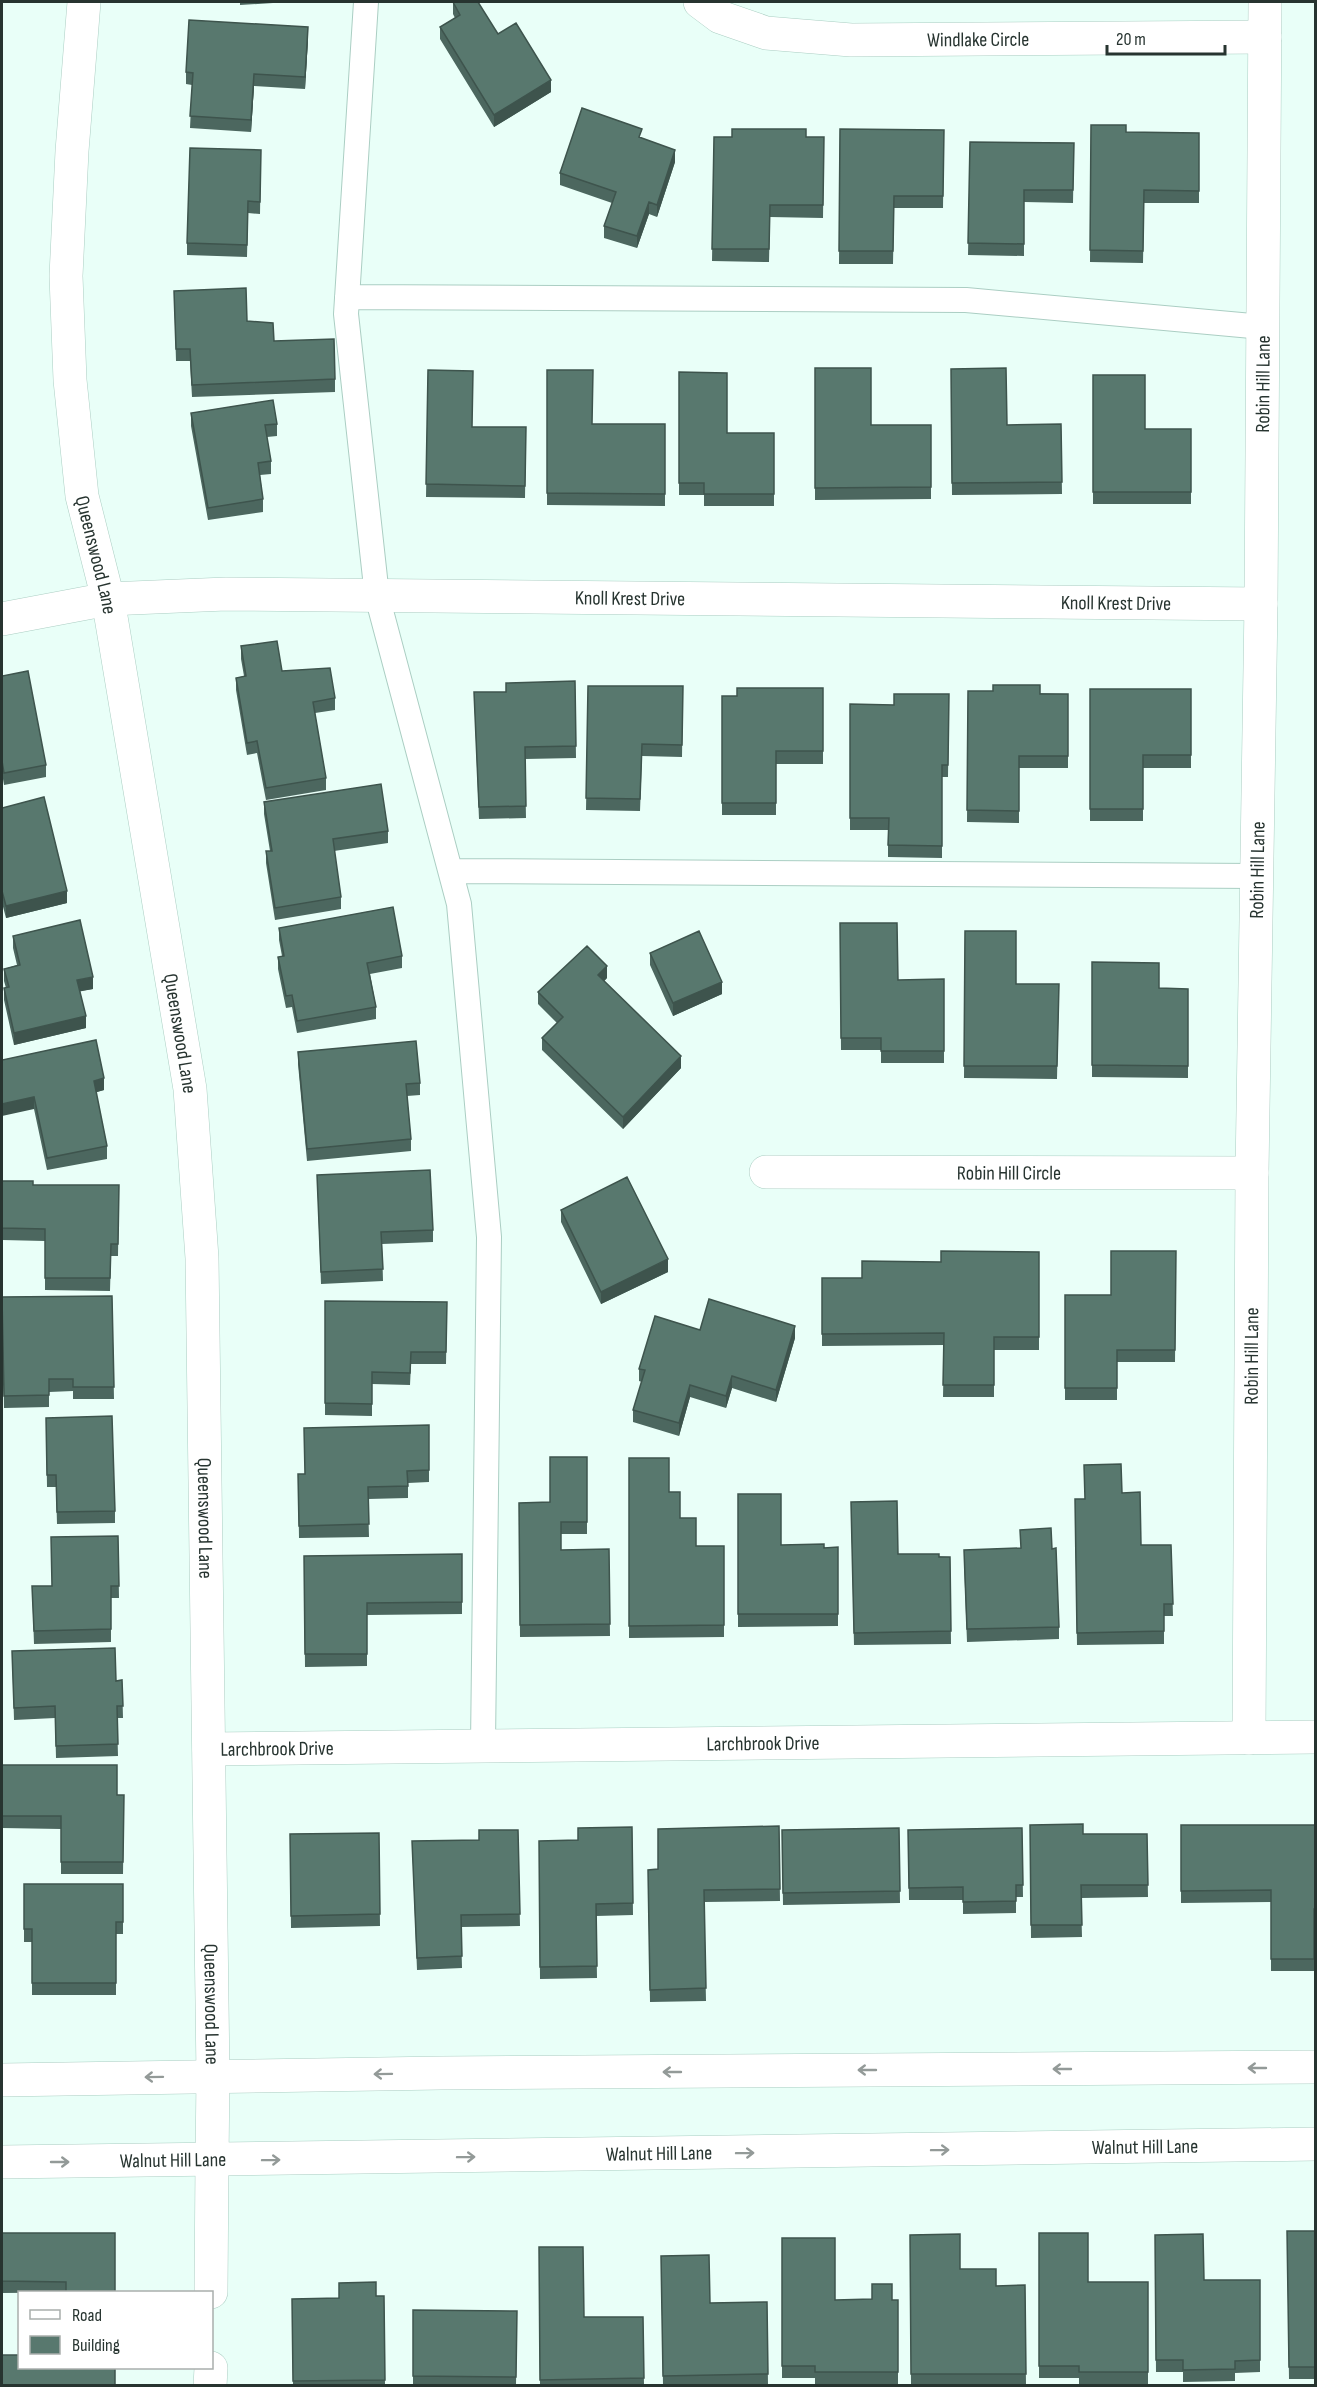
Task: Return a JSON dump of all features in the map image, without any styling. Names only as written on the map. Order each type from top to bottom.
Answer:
[{"type":"street","name":"Queenswood Lane","points":[[84,2],[72,151],[66,276],[70,380],[82,496],[108,599],[190,1089],[202,1258],[213,2076],[212,2161]]},
{"type":"street","name":"Windlake Circle","points":[[700,2],[720,17],[766,33],[851,40],[1265,37]]},
{"type":"street","name":"Robin Hill Lane","points":[[1249,1738],[1252,1173],[1261,604],[1265,2]]},
{"type":"street","name":"Knoll Krest Drive","points":[[2,619],[108,599],[226,594],[1261,604]]},
{"type":"street","name":"Robin Hill Circle","points":[[766,1172],[1252,1173]]},
{"type":"street","name":"Larchbrook Drive","points":[[209,1749],[1316,1737]]},
{"type":"street","points":[[2,2080],[213,2076],[1316,2067]]},
{"type":"street","name":"Walnut Hill Lane","points":[[2,2162],[212,2161],[1316,2144]]},
{"type":"street","points":[[211,2291],[212,2161]]},
{"type":"street","points":[[210,2385],[211,2369]]},
{"type":"lane","points":[[366,2],[346,314],[377,596],[459,904],[489,1237],[483,1745]]},
{"type":"lane","points":[[347,297],[966,300],[1263,327]]},
{"type":"lane","points":[[450,871],[1257,876]]},
{"type":"building","points":[[453,2],[478,2],[498,34],[516,23],[551,80],[494,115],[440,27],[460,15]]},
{"type":"building","points":[[189,20],[308,27],[305,77],[254,74],[251,120],[190,116],[193,73],[186,72]]},
{"type":"building","points":[[582,108],[642,129],[639,137],[675,150],[657,205],[649,202],[637,236],[604,226],[616,192],[560,173]]},
{"type":"building","points":[[1091,125],[1126,125],[1126,132],[1199,133],[1199,191],[1144,190],[1143,251],[1090,250]]},
{"type":"building","points":[[732,129],[806,129],[806,137],[824,137],[823,205],[770,205],[769,249],[712,249],[714,137],[732,137]]},
{"type":"building","points":[[840,129],[944,130],[943,196],[894,196],[893,251],[839,251]]},
{"type":"building","points":[[970,142],[1074,143],[1073,190],[1024,190],[1024,244],[968,243]]},
{"type":"building","points":[[190,148],[261,150],[260,202],[248,201],[247,245],[187,243]]},
{"type":"building","points":[[246,288],[247,321],[273,323],[274,341],[334,339],[335,379],[192,385],[190,349],[176,349],[174,291]]},
{"type":"building","points":[[815,368],[871,368],[871,425],[931,425],[931,487],[815,488]]},
{"type":"building","points":[[1006,368],[1007,425],[1061,424],[1062,482],[952,483],[951,369]]},
{"type":"building","points":[[428,370],[473,371],[472,427],[526,427],[525,486],[426,484]]},
{"type":"building","points":[[547,370],[593,370],[592,424],[665,424],[665,494],[547,493]]},
{"type":"building","points":[[679,372],[727,373],[727,433],[774,433],[774,494],[704,494],[704,483],[679,483]]},
{"type":"building","points":[[1093,375],[1145,375],[1145,429],[1191,429],[1191,492],[1093,492]]},
{"type":"building","points":[[273,400],[277,424],[265,425],[271,461],[258,463],[263,499],[208,508],[191,413]]},
{"type":"building","points":[[277,641],[282,671],[330,668],[335,698],[313,702],[326,778],[266,788],[257,741],[247,743],[236,678],[246,676],[241,646]]},
{"type":"building","points":[[28,671],[46,765],[4,773],[2,676]]},
{"type":"building","points":[[575,681],[576,746],[525,747],[526,806],[479,807],[474,692],[506,692],[506,683]]},
{"type":"building","points":[[993,685],[1040,685],[1040,694],[1068,694],[1068,756],[1019,756],[1019,811],[967,810],[968,691],[993,691]]},
{"type":"building","points":[[588,686],[683,686],[682,745],[642,744],[640,799],[586,798]]},
{"type":"building","points":[[737,688],[823,688],[823,751],[776,751],[776,803],[722,803],[722,696],[737,696]]},
{"type":"building","points":[[1090,689],[1191,689],[1191,755],[1143,755],[1143,809],[1090,809]]},
{"type":"building","points":[[894,694],[949,694],[948,765],[942,765],[942,846],[888,845],[889,818],[850,818],[850,704],[894,705]]},
{"type":"building","points":[[381,784],[388,831],[333,839],[341,897],[275,908],[266,851],[272,851],[264,802]]},
{"type":"building","points":[[44,797],[67,891],[6,906],[2,891],[2,808]]},
{"type":"building","points":[[393,907],[402,956],[367,963],[376,1007],[297,1021],[292,995],[286,996],[278,957],[284,956],[279,928]]},
{"type":"building","points":[[80,920],[93,977],[77,980],[86,1016],[14,1033],[4,988],[9,987],[4,969],[20,965],[13,936]]},
{"type":"building","points":[[840,923],[897,923],[898,980],[944,979],[944,1051],[881,1051],[881,1038],[841,1038]]},
{"type":"building","points":[[699,931],[722,982],[673,1003],[650,953]]},
{"type":"building","points":[[965,931],[1016,931],[1016,984],[1059,984],[1057,1066],[964,1066]]},
{"type":"building","points":[[587,946],[607,966],[598,975],[681,1056],[623,1117],[542,1038],[563,1017],[538,992]]},
{"type":"building","points":[[1092,962],[1159,963],[1159,988],[1188,989],[1188,1066],[1092,1065]]},
{"type":"building","points":[[96,1040],[104,1078],[94,1081],[107,1146],[47,1158],[34,1097],[2,1104],[2,1060]]},
{"type":"building","points":[[416,1041],[420,1083],[406,1084],[411,1139],[307,1149],[298,1052]]},
{"type":"building","points":[[430,1170],[433,1230],[381,1232],[383,1269],[321,1272],[317,1175]]},
{"type":"building","points":[[627,1177],[668,1259],[601,1292],[561,1210]]},
{"type":"building","points":[[2,1181],[33,1181],[33,1185],[119,1185],[118,1244],[111,1244],[110,1278],[45,1278],[45,1229],[2,1228]]},
{"type":"building","points":[[941,1251],[1039,1252],[1039,1337],[994,1337],[994,1385],[943,1385],[944,1333],[822,1334],[822,1278],[862,1278],[862,1261],[941,1262]]},
{"type":"building","points":[[1111,1251],[1176,1251],[1175,1350],[1117,1350],[1117,1388],[1065,1388],[1065,1295],[1111,1295]]},
{"type":"building","points":[[112,1296],[114,1387],[73,1387],[73,1379],[49,1379],[49,1395],[4,1396],[2,1297]]},
{"type":"building","points":[[709,1299],[795,1326],[776,1390],[732,1376],[726,1396],[690,1385],[679,1423],[633,1410],[645,1370],[639,1369],[655,1316],[700,1330]]},
{"type":"building","points":[[325,1301],[447,1302],[446,1352],[411,1352],[410,1373],[372,1372],[372,1404],[325,1403]]},
{"type":"building","points":[[112,1416],[115,1511],[57,1512],[56,1475],[47,1475],[46,1418]]},
{"type":"building","points":[[429,1425],[429,1470],[407,1471],[408,1486],[368,1487],[369,1524],[299,1526],[298,1474],[305,1474],[304,1428]]},
{"type":"building","points":[[550,1457],[587,1457],[587,1522],[561,1522],[561,1550],[609,1549],[610,1624],[520,1625],[519,1503],[550,1502]]},
{"type":"building","points":[[629,1458],[669,1458],[669,1492],[680,1492],[680,1518],[696,1518],[696,1546],[724,1546],[724,1625],[629,1626]]},
{"type":"building","points":[[1121,1464],[1122,1493],[1140,1492],[1141,1545],[1171,1545],[1173,1604],[1164,1604],[1164,1631],[1077,1633],[1075,1499],[1085,1499],[1084,1465]]},
{"type":"building","points":[[738,1494],[781,1494],[781,1545],[824,1544],[824,1548],[838,1547],[838,1614],[738,1614]]},
{"type":"building","points":[[897,1501],[898,1554],[939,1554],[939,1557],[950,1557],[951,1631],[854,1633],[851,1502]]},
{"type":"building","points":[[1051,1528],[1052,1549],[1056,1548],[1059,1627],[967,1629],[964,1550],[1021,1548],[1020,1530]]},
{"type":"building","points":[[118,1536],[119,1586],[111,1586],[111,1629],[34,1631],[32,1586],[52,1586],[51,1537]]},
{"type":"building","points":[[462,1554],[462,1602],[367,1603],[367,1654],[305,1654],[304,1556]]},
{"type":"building","points":[[115,1648],[116,1681],[122,1680],[123,1706],[117,1706],[118,1744],[56,1746],[55,1706],[14,1708],[12,1651]]},
{"type":"building","points":[[2,1765],[117,1765],[117,1795],[124,1795],[123,1862],[61,1862],[61,1816],[2,1816]]},
{"type":"building","points":[[1083,1824],[1083,1834],[1147,1834],[1148,1885],[1081,1885],[1082,1925],[1031,1925],[1030,1825]]},
{"type":"building","points":[[1181,1825],[1316,1825],[1314,1959],[1271,1959],[1271,1890],[1181,1891]]},
{"type":"building","points":[[779,1826],[780,1889],[704,1890],[706,1988],[650,1990],[648,1870],[658,1869],[658,1829]]},
{"type":"building","points":[[632,1827],[633,1903],[596,1904],[597,1966],[540,1967],[539,1841],[578,1840],[578,1828]]},
{"type":"building","points":[[899,1828],[900,1891],[783,1893],[782,1830]]},
{"type":"building","points":[[1022,1828],[1023,1885],[1016,1885],[1016,1901],[963,1902],[963,1887],[909,1888],[908,1830]]},
{"type":"building","points":[[479,1830],[518,1830],[520,1914],[461,1915],[462,1956],[417,1958],[412,1841],[479,1840]]},
{"type":"building","points":[[379,1833],[380,1914],[291,1916],[290,1834]]},
{"type":"building","points":[[24,1884],[123,1884],[123,1922],[116,1922],[116,1983],[32,1983],[32,1929],[24,1929]]},
{"type":"building","points":[[1287,2231],[1316,2231],[1316,2367],[1289,2367]]},
{"type":"building","points":[[2,2233],[115,2233],[115,2291],[66,2291],[66,2282],[2,2281]]},
{"type":"building","points":[[1039,2233],[1088,2233],[1088,2282],[1148,2282],[1148,2372],[1079,2372],[1079,2366],[1039,2366]]},
{"type":"building","points":[[960,2234],[960,2269],[996,2269],[996,2286],[1025,2285],[1026,2374],[911,2374],[910,2235]]},
{"type":"building","points":[[1203,2234],[1204,2280],[1260,2280],[1260,2360],[1235,2361],[1235,2369],[1183,2370],[1183,2360],[1156,2360],[1155,2235]]},
{"type":"building","points":[[782,2238],[835,2238],[835,2300],[872,2299],[872,2284],[892,2284],[892,2300],[898,2300],[898,2372],[815,2372],[815,2366],[782,2366]]},
{"type":"building","points":[[539,2247],[583,2247],[584,2317],[643,2317],[644,2378],[540,2380]]},
{"type":"building","points":[[709,2255],[710,2303],[767,2302],[768,2374],[663,2376],[661,2256]]},
{"type":"building","points":[[376,2282],[376,2296],[384,2296],[385,2380],[293,2381],[292,2299],[339,2298],[339,2283]]},
{"type":"building","points":[[413,2310],[517,2311],[516,2377],[413,2376]]},
{"type":"building","points":[[2,2355],[18,2355],[18,2369],[115,2369],[115,2385],[2,2385]]}]
